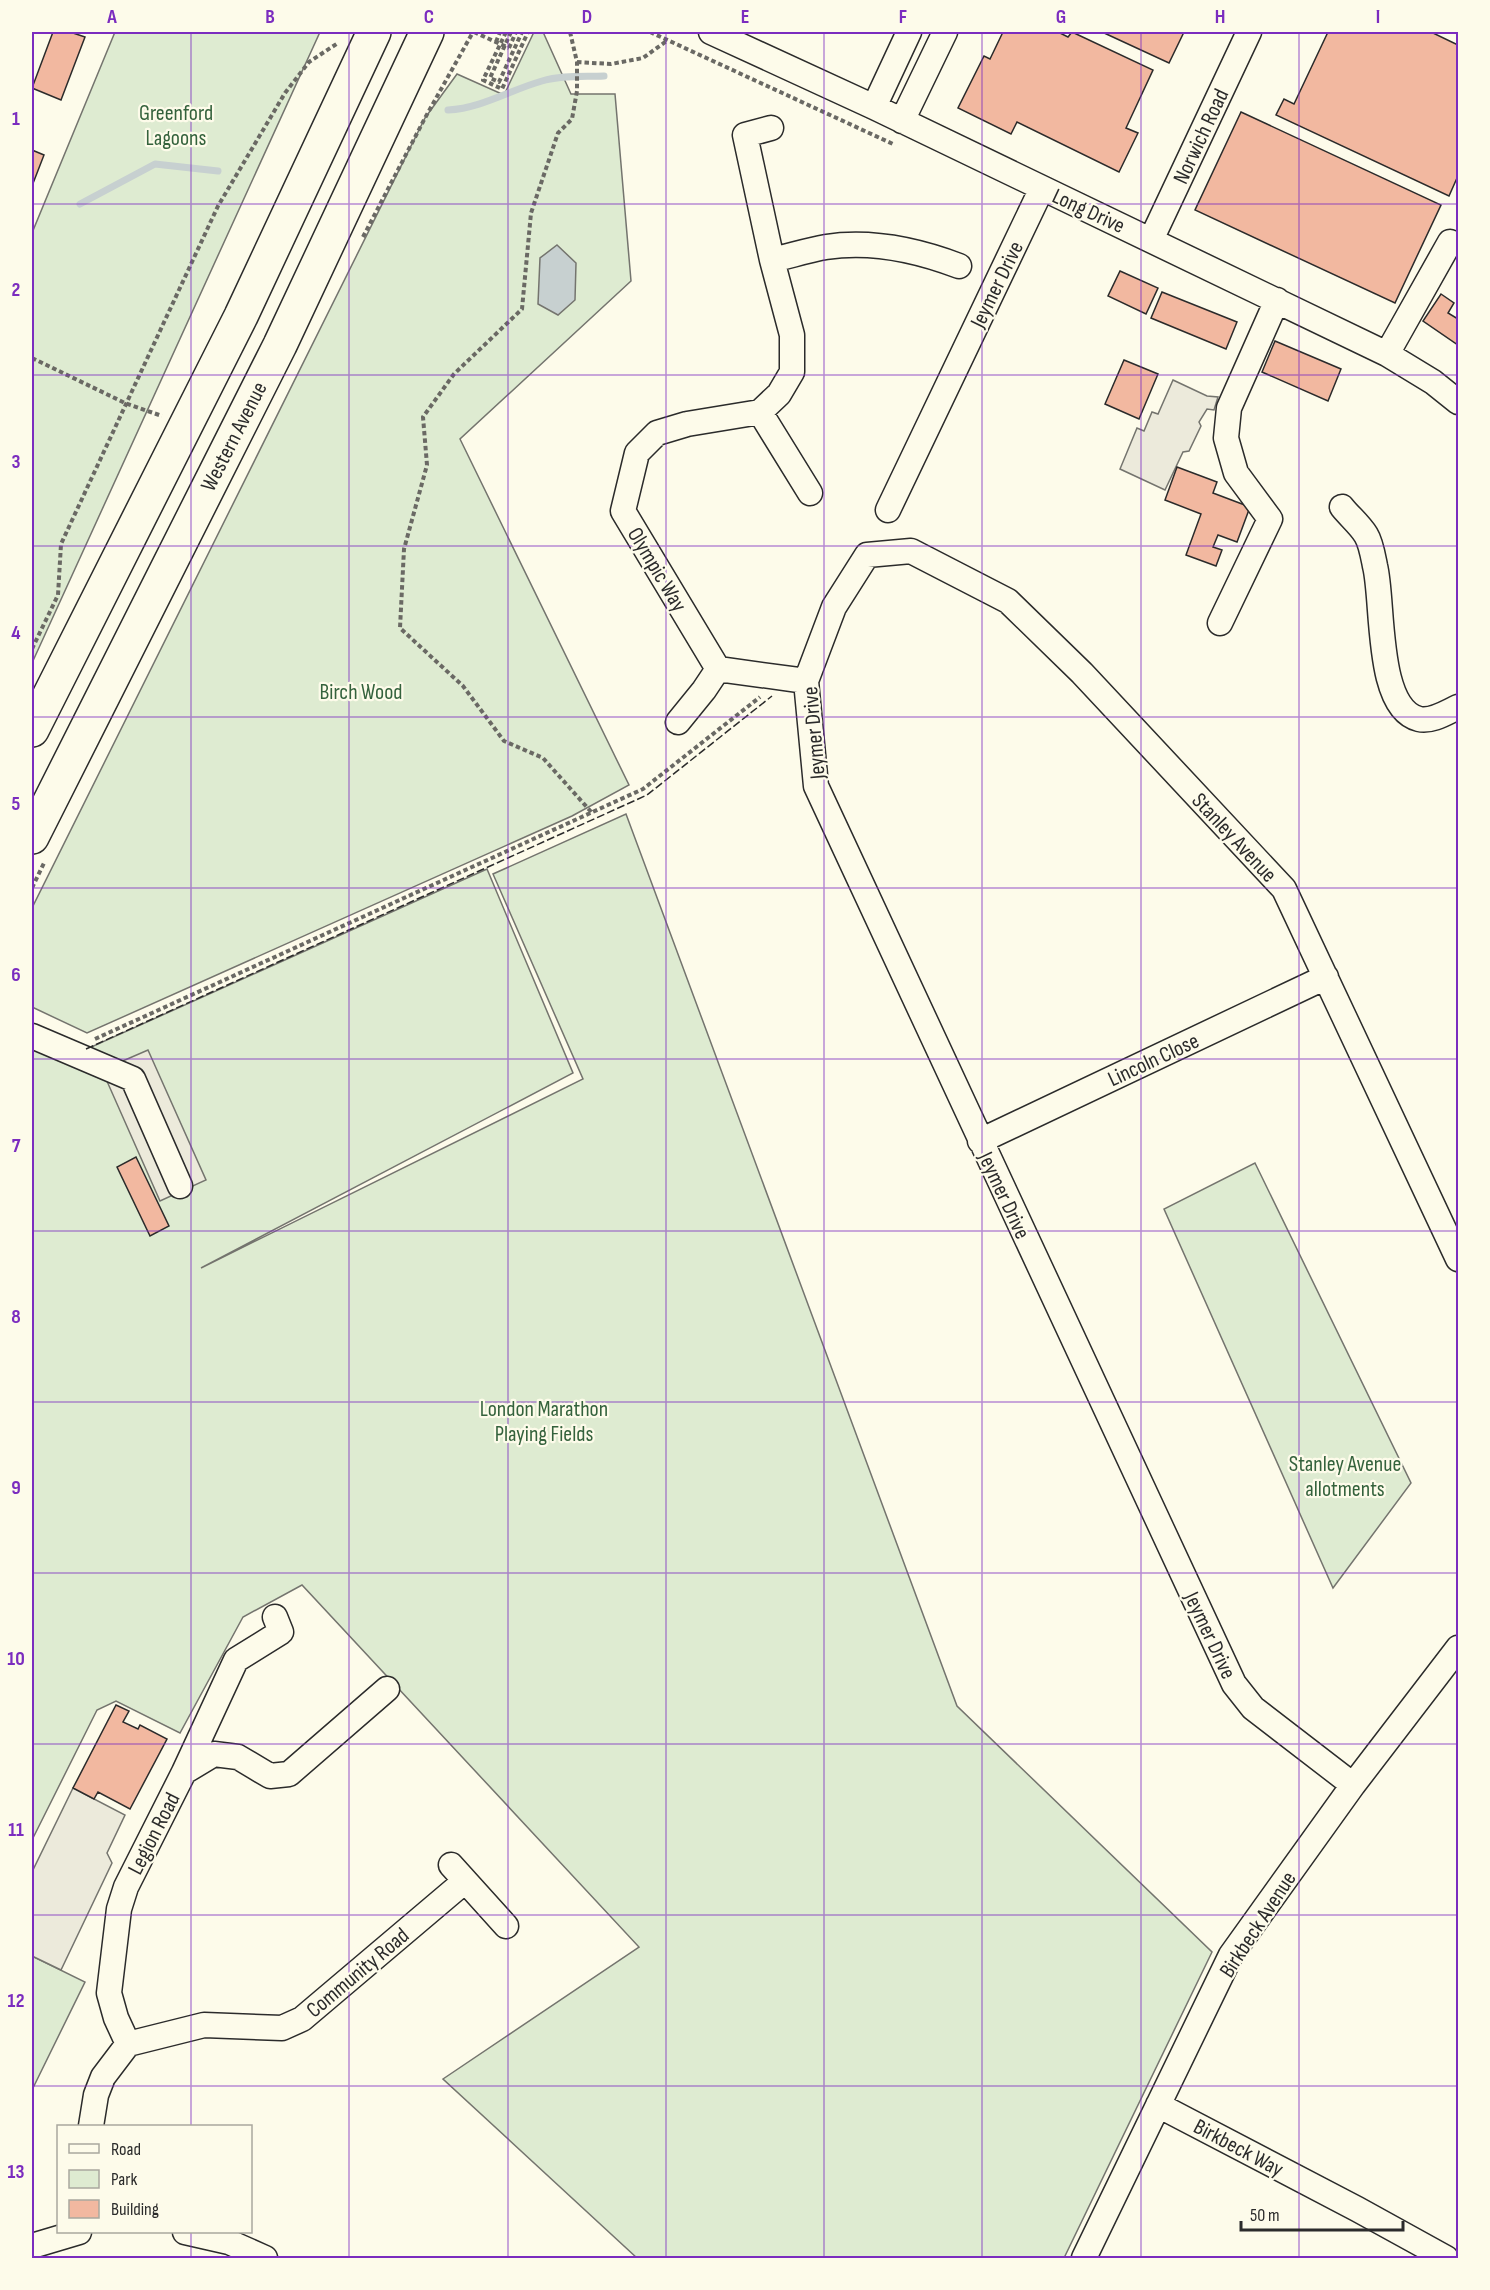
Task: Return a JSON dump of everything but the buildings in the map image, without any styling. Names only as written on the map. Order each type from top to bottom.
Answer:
[{"type":"highway","name":"Western Avenue","points":[[32,730],[241,316],[374,32]]},
{"type":"highway","name":"Western Avenue","points":[[32,837],[280,345],[427,32]]},
{"type":"highway","points":[[280,345],[451,32]]},
{"type":"street","name":"Long Drive","points":[[711,32],[874,107],[1387,354],[1433,382],[1458,402]]},
{"type":"street","points":[[874,107],[909,32]]},
{"type":"street","points":[[902,121],[945,32]]},
{"type":"street","name":"Norwich Road","points":[[1151,240],[1249,32]]},
{"type":"street","points":[[771,128],[745,135],[772,260],[792,335],[792,372],[779,394],[760,412],[810,493]]},
{"type":"street","name":"Jeymer Drive","points":[[888,510],[1042,188]]},
{"type":"street","points":[[1387,354],[1450,242]]},
{"type":"street","points":[[772,260],[827,247],[872,245],[926,253],[959,266]]},
{"type":"street","points":[[1220,623],[1270,519],[1236,472],[1226,438],[1222,406],[1277,300]]},
{"type":"street","name":"Olympic Way","points":[[718,669],[623,511],[637,453],[657,433],[687,424],[760,412]]},
{"type":"street","points":[[1342,507],[1366,536],[1376,568],[1386,658],[1394,695],[1405,711],[1420,719],[1432,718],[1458,707]]},
{"type":"street","name":"Stanley Avenue","points":[[867,555],[911,551],[1008,601],[1082,673],[1284,888],[1458,1259]]},
{"type":"street","name":"Jeymer Drive","points":[[867,555],[834,607],[806,681],[816,786],[1234,1684],[1253,1708],[1353,1785]]},
{"type":"street","points":[[678,722],[718,669],[806,681]]},
{"type":"street","name":"Lincoln Close","points":[[980,1141],[1326,977]]},
{"type":"street","points":[[32,1036],[133,1079],[180,1186]]},
{"type":"street","points":[[184,1772],[236,1660],[281,1632],[275,1617]]},
{"type":"street","name":"Birkbeck Avenue","points":[[1084,2259],[1232,1955],[1353,1785],[1458,1648]]},
{"type":"street","name":"Legion Road","points":[[128,2044],[116,2018],[109,1993],[119,1909],[126,1887],[184,1772],[214,1754],[238,1757],[270,1776],[289,1774],[387,1689]]},
{"type":"street","name":"Community Road","points":[[128,2044],[204,2025],[282,2028],[302,2019],[458,1873],[506,1926]]},
{"type":"street","points":[[91,2125],[96,2095],[103,2077],[128,2044]]},
{"type":"street","name":"Birkbeck Way","points":[[1158,2105],[1357,2209],[1446,2259]]},
{"type":"street","points":[[32,2246],[76,2233]]},
{"type":"street","points":[[189,2233],[229,2242],[265,2259]]},
{"type":"path","points":[[474,32],[509,48],[516,32]]},
{"type":"path","points":[[496,42],[500,32]]},
{"type":"path","points":[[506,32],[483,80],[501,89],[528,32]]},
{"type":"path","points":[[511,32],[490,78],[499,82],[522,32]]},
{"type":"path","points":[[570,32],[577,62],[577,91],[572,118],[558,133],[531,213],[522,309],[454,374],[423,417],[427,465],[404,549],[400,628],[463,686],[504,741],[543,758],[593,814]]},
{"type":"path","points":[[577,62],[611,64],[643,58],[668,40]]},
{"type":"path","points":[[32,649],[58,595],[61,544],[218,206],[285,93],[309,62],[338,43]]},
{"type":"path","points":[[32,358],[125,403],[168,418]]},
{"type":"path","points":[[87,1042],[593,814],[643,789],[760,697]]},
{"type":"green space","name":"Greenford Lagoons","points":[[115,32],[320,32],[32,663],[32,233]]},
{"type":"green space","name":"Birch Wood","points":[[534,32],[543,32],[571,94],[615,94],[631,281],[460,439],[629,785],[572,816],[87,1033],[32,1007],[32,908],[425,118],[457,74],[504,95]]},
{"type":"green space","name":"London Marathon Playing Fields","points":[[626,814],[957,1706],[1212,1952],[1064,2258],[637,2258],[443,2079],[639,1947],[302,1585],[243,1617],[180,1733],[116,1701],[97,1710],[32,1840],[32,1024],[87,1049],[487,869],[573,1073],[201,1268],[583,1079],[493,874]]},
{"type":"green space","name":"Stanley Avenue allotments","points":[[1255,1163],[1411,1483],[1333,1588],[1164,1209]]},
{"type":"green space","points":[[32,1956],[85,1982],[32,2090]]},
{"type":"shaded area","points":[[557,245],[576,263],[575,300],[558,315],[538,304],[540,258]]},
{"type":"shaded area","points":[[1173,380],[1207,396],[1218,397],[1214,410],[1207,409],[1199,422],[1201,426],[1189,451],[1183,452],[1165,490],[1120,469],[1137,428],[1144,431],[1152,412],[1158,414]]},
{"type":"shaded area","points":[[148,1050],[206,1180],[160,1201],[102,1070]]},
{"type":"shaded area","points":[[73,1788],[125,1815],[107,1853],[112,1863],[61,1970],[32,1956],[32,1872]]},
{"type":"waterway","points":[[448,110],[473,106],[550,79],[604,76]]},
{"type":"waterway","points":[[80,204],[155,164],[218,171]]},
{"type":"fence","points":[[86,1049],[647,795],[772,696]]}]
